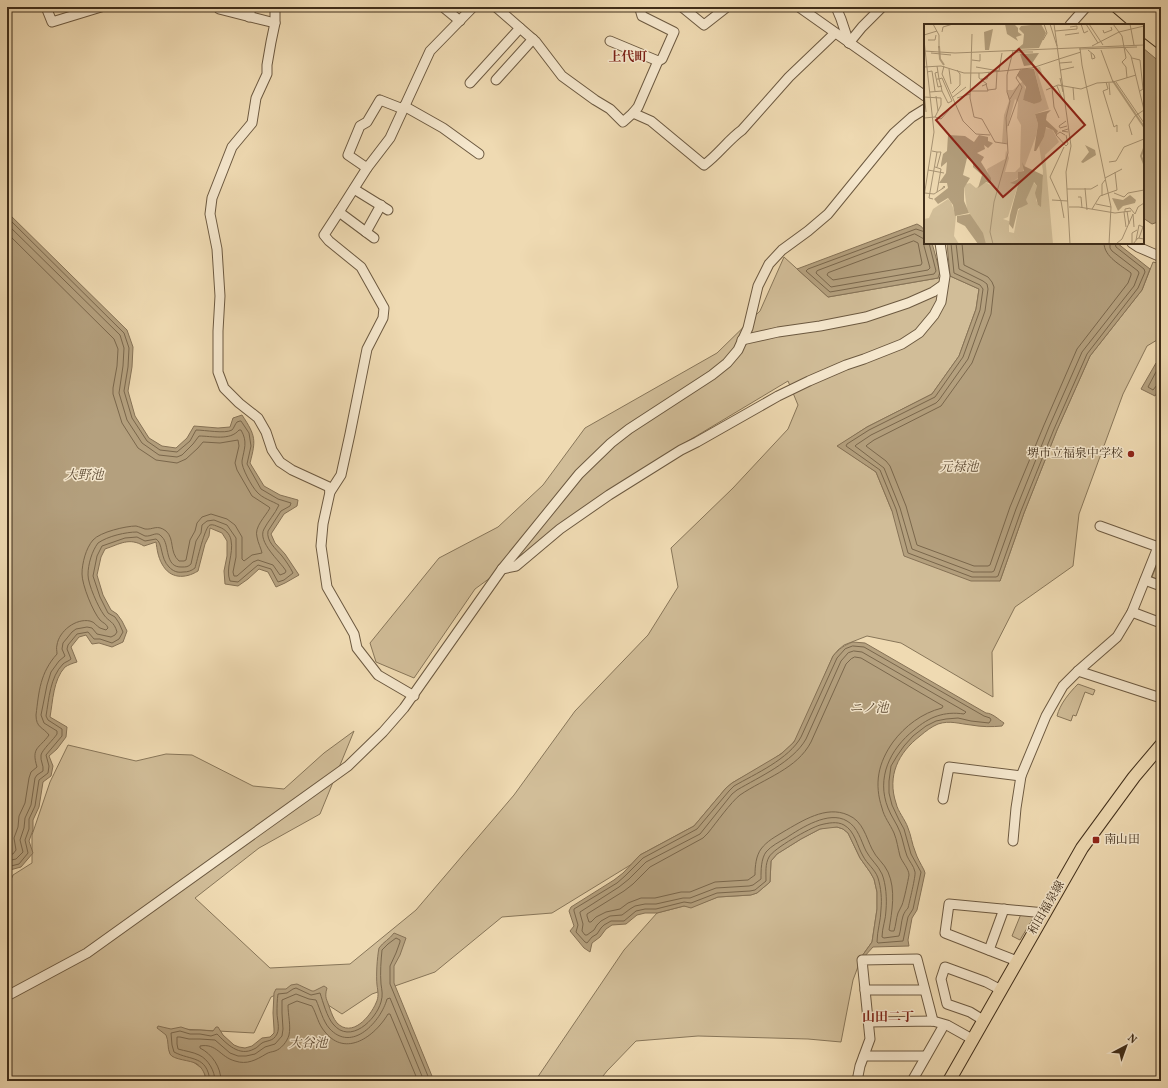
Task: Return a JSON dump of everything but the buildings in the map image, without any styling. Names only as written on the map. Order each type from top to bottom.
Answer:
[{"type":"highway","points":[[1130,7],[1161,32]]},
{"type":"highway","points":[[1148,7],[1161,18]]},
{"type":"main road","points":[[1117,7],[1137,24]]},
{"type":"main road","points":[[1158,7],[1161,10]]},
{"type":"main road","points":[[1144,30],[1161,44]]},
{"type":"main road","name":"和田福泉線","points":[[949,1081],[1082,848],[1134,777],[1161,745]]},
{"type":"street","points":[[46,7],[52,22],[101,7]]},
{"type":"street","points":[[248,17],[252,7]]},
{"type":"street","points":[[275,7],[275,23],[267,65],[267,74],[256,98],[252,123],[232,147],[212,198],[210,214],[217,249],[220,296],[218,372],[224,388],[258,418],[266,432],[272,450],[280,462],[292,470],[329,488],[330,492]]},
{"type":"street","points":[[443,7],[460,21]]},
{"type":"street","points":[[414,696],[378,675],[357,648],[354,634],[327,587],[320,546],[323,524],[330,492],[341,475],[367,349],[383,318],[384,308],[361,267],[329,241],[324,235],[367,168],[390,138],[430,51],[473,7]]},
{"type":"street","points":[[496,7],[533,40],[562,76],[610,109],[623,122],[638,107],[658,61],[662,59],[674,32],[642,16],[640,9],[641,7]]},
{"type":"street","points":[[682,7],[704,25],[727,7]]},
{"type":"street","points":[[799,7],[924,95]]},
{"type":"street","points":[[836,7],[849,43]]},
{"type":"street","points":[[849,43],[862,27],[882,7]]},
{"type":"street","points":[[1071,24],[1086,7]]},
{"type":"street","points":[[219,9],[275,23]]},
{"type":"street","points":[[470,83],[520,28]]},
{"type":"street","points":[[633,113],[651,122],[704,165],[742,130],[789,77],[835,33]]},
{"type":"street","points":[[496,80],[533,40]]},
{"type":"street","points":[[610,41],[658,61]]},
{"type":"street","points":[[491,60],[504,71]]},
{"type":"street","points":[[367,168],[348,155],[360,126],[367,122],[380,100],[404,108],[443,128],[479,154]]},
{"type":"street","points":[[7,996],[86,953],[348,766],[383,732],[414,696],[502,569],[579,474],[611,442],[712,375],[727,363],[738,350],[748,328],[758,286],[769,264],[782,250],[828,214],[894,133],[912,117],[924,110]]},
{"type":"street","points":[[354,189],[385,208],[366,232]]},
{"type":"street","points":[[340,212],[374,238]]},
{"type":"street","points":[[502,569],[516,566],[560,529],[609,495],[682,450],[778,396],[846,365],[902,344],[914,337],[934,315],[941,302],[945,276],[940,244]]},
{"type":"street","points":[[1134,244],[1161,257]]},
{"type":"street","points":[[742,340],[778,332],[866,317],[908,303],[933,292],[943,285]]},
{"type":"street","points":[[1013,841],[1021,776],[1046,716],[1063,686],[1117,637],[1132,612],[1160,548],[1100,526]]},
{"type":"street","points":[[1145,580],[1161,586]]},
{"type":"street","points":[[1132,612],[1161,623]]},
{"type":"street","points":[[1078,671],[1161,698]]},
{"type":"street","points":[[943,799],[949,767],[1021,776]]},
{"type":"street","points":[[1017,961],[945,933],[949,904],[1044,913]]},
{"type":"street","points":[[989,950],[1004,909]]},
{"type":"street","points":[[857,1081],[860,1066],[870,1039],[862,960],[917,959],[932,1022]]},
{"type":"street","points":[[983,1020],[970,1012],[947,1004],[941,979],[945,967],[986,982],[1001,990]]},
{"type":"street","points":[[865,990],[924,990]]},
{"type":"street","points":[[869,1022],[932,1022],[944,1024],[972,1039]]},
{"type":"street","points":[[912,1081],[944,1024]]},
{"type":"street","points":[[864,1056],[926,1056]]},
{"type":"shaded area","points":[[784,257],[828,297],[950,276],[979,289],[976,309],[959,356],[932,394],[867,427],[838,446],[876,472],[892,511],[1000,581],[1024,513],[1057,430],[1090,356],[1142,290],[1153,262],[1161,264],[1161,342],[1157,340],[1147,346],[1123,394],[1079,514],[1073,566],[1015,607],[992,652],[993,697],[901,643],[867,636],[844,645],[833,656],[798,736],[793,743],[777,756],[726,788],[694,826],[640,855],[632,864],[552,913],[502,917],[435,972],[372,994],[342,1014],[297,985],[271,997],[254,1033],[182,1029],[176,1049],[204,1070],[206,1081],[7,1081],[7,889],[13,875],[32,863],[32,835],[50,782],[68,745],[136,761],[166,754],[192,755],[253,786],[284,789],[324,753],[354,731],[320,814],[259,848],[195,898],[270,968],[350,964],[416,910],[514,795],[575,711],[648,635],[678,587],[671,548],[733,488],[788,429],[798,405],[788,381],[658,459],[539,542],[475,589],[414,678],[376,662],[370,643],[439,558],[498,527],[543,485],[585,428],[717,353],[760,311]]},
{"type":"shaded area","points":[[1161,554],[1160,574],[1161,581],[1152,577]]},
{"type":"shaded area","points":[[1078,684],[1095,690],[1093,695],[1085,692],[1076,716],[1073,715],[1071,721],[1057,716],[1065,699]]},
{"type":"shaded area","points":[[837,827],[848,833],[860,858],[874,879],[877,892],[877,909],[872,942],[862,956],[853,980],[841,1042],[808,1039],[698,1036],[636,1041],[599,1081],[535,1081],[624,950],[657,913],[684,906],[691,907],[718,897],[750,895],[757,893],[770,882],[771,861],[777,854],[820,829]]},
{"type":"shaded area","points":[[1021,914],[1035,915],[1020,940],[1012,936]]},
{"type":"water","points":[[1144,49],[1161,63],[1161,221],[1152,224],[1144,219]]},
{"type":"water","name":"大野池","points":[[7,212],[127,330],[133,347],[132,367],[128,391],[135,416],[149,438],[162,446],[176,448],[187,438],[194,426],[218,428],[230,427],[233,418],[242,415],[254,438],[250,463],[264,486],[280,495],[298,500],[297,506],[284,514],[271,534],[275,543],[285,554],[299,575],[276,587],[268,572],[259,569],[238,586],[225,584],[224,571],[227,556],[227,541],[222,533],[210,528],[198,571],[193,574],[183,576],[173,575],[165,569],[158,553],[156,542],[144,546],[134,542],[124,542],[105,549],[101,557],[97,575],[103,595],[111,610],[117,614],[127,631],[123,642],[112,647],[99,643],[92,644],[86,635],[79,637],[71,647],[77,662],[65,667],[58,678],[54,691],[50,717],[67,727],[66,737],[57,749],[49,756],[53,766],[51,776],[43,782],[39,807],[33,820],[33,830],[29,841],[33,853],[21,867],[10,870],[7,877]]},
{"type":"water","points":[[917,224],[924,230],[924,244],[932,244],[940,272],[938,278],[828,297],[797,269]]},
{"type":"water","name":"元禄池","points":[[947,244],[1118,244],[1150,269],[1142,290],[1090,356],[1057,430],[1024,513],[1000,581],[971,581],[904,556],[892,511],[876,472],[837,446],[867,427],[932,394],[959,356],[976,309],[979,289],[950,276]]},
{"type":"water","points":[[1156,363],[1161,366],[1161,385],[1155,396],[1141,389]]},
{"type":"water","name":"ニノ池","points":[[853,642],[865,643],[986,713],[993,715],[1004,723],[1002,726],[991,727],[951,722],[938,724],[926,731],[912,743],[900,758],[896,766],[893,784],[896,803],[907,825],[916,854],[925,873],[917,910],[912,918],[908,940],[909,946],[873,947],[864,957],[862,956],[872,942],[877,909],[877,892],[874,879],[860,858],[848,833],[837,827],[820,829],[777,854],[771,861],[770,882],[757,893],[751,895],[718,897],[691,908],[684,906],[657,913],[637,915],[626,924],[612,925],[606,929],[600,937],[592,943],[590,952],[584,948],[570,931],[574,926],[569,911],[571,907],[614,880],[640,855],[694,826],[726,788],[781,754],[794,742],[833,656],[847,644]]},
{"type":"water","name":"大谷池","points":[[394,933],[406,938],[394,966],[394,983],[434,1081],[207,1081],[205,1074],[197,1064],[175,1058],[170,1054],[166,1035],[157,1028],[158,1026],[171,1029],[181,1027],[190,1030],[213,1031],[216,1027],[218,1027],[223,1035],[234,1045],[245,1048],[252,1046],[262,1038],[270,1037],[274,1033],[273,1013],[274,993],[276,989],[286,989],[291,985],[297,984],[312,991],[324,986],[327,988],[326,998],[337,1023],[343,1027],[354,1027],[365,1019],[377,1001],[379,948]]},
{"type":"place","name":"堺市立福泉中学校","points":[[1131,454]]},
{"type":"place","name":"南山田","points":[[1096,840]]},
{"type":"district","name":"上代町","points":[[628,58]]},
{"type":"district","name":"山田二丁","points":[[888,1018]]}]
